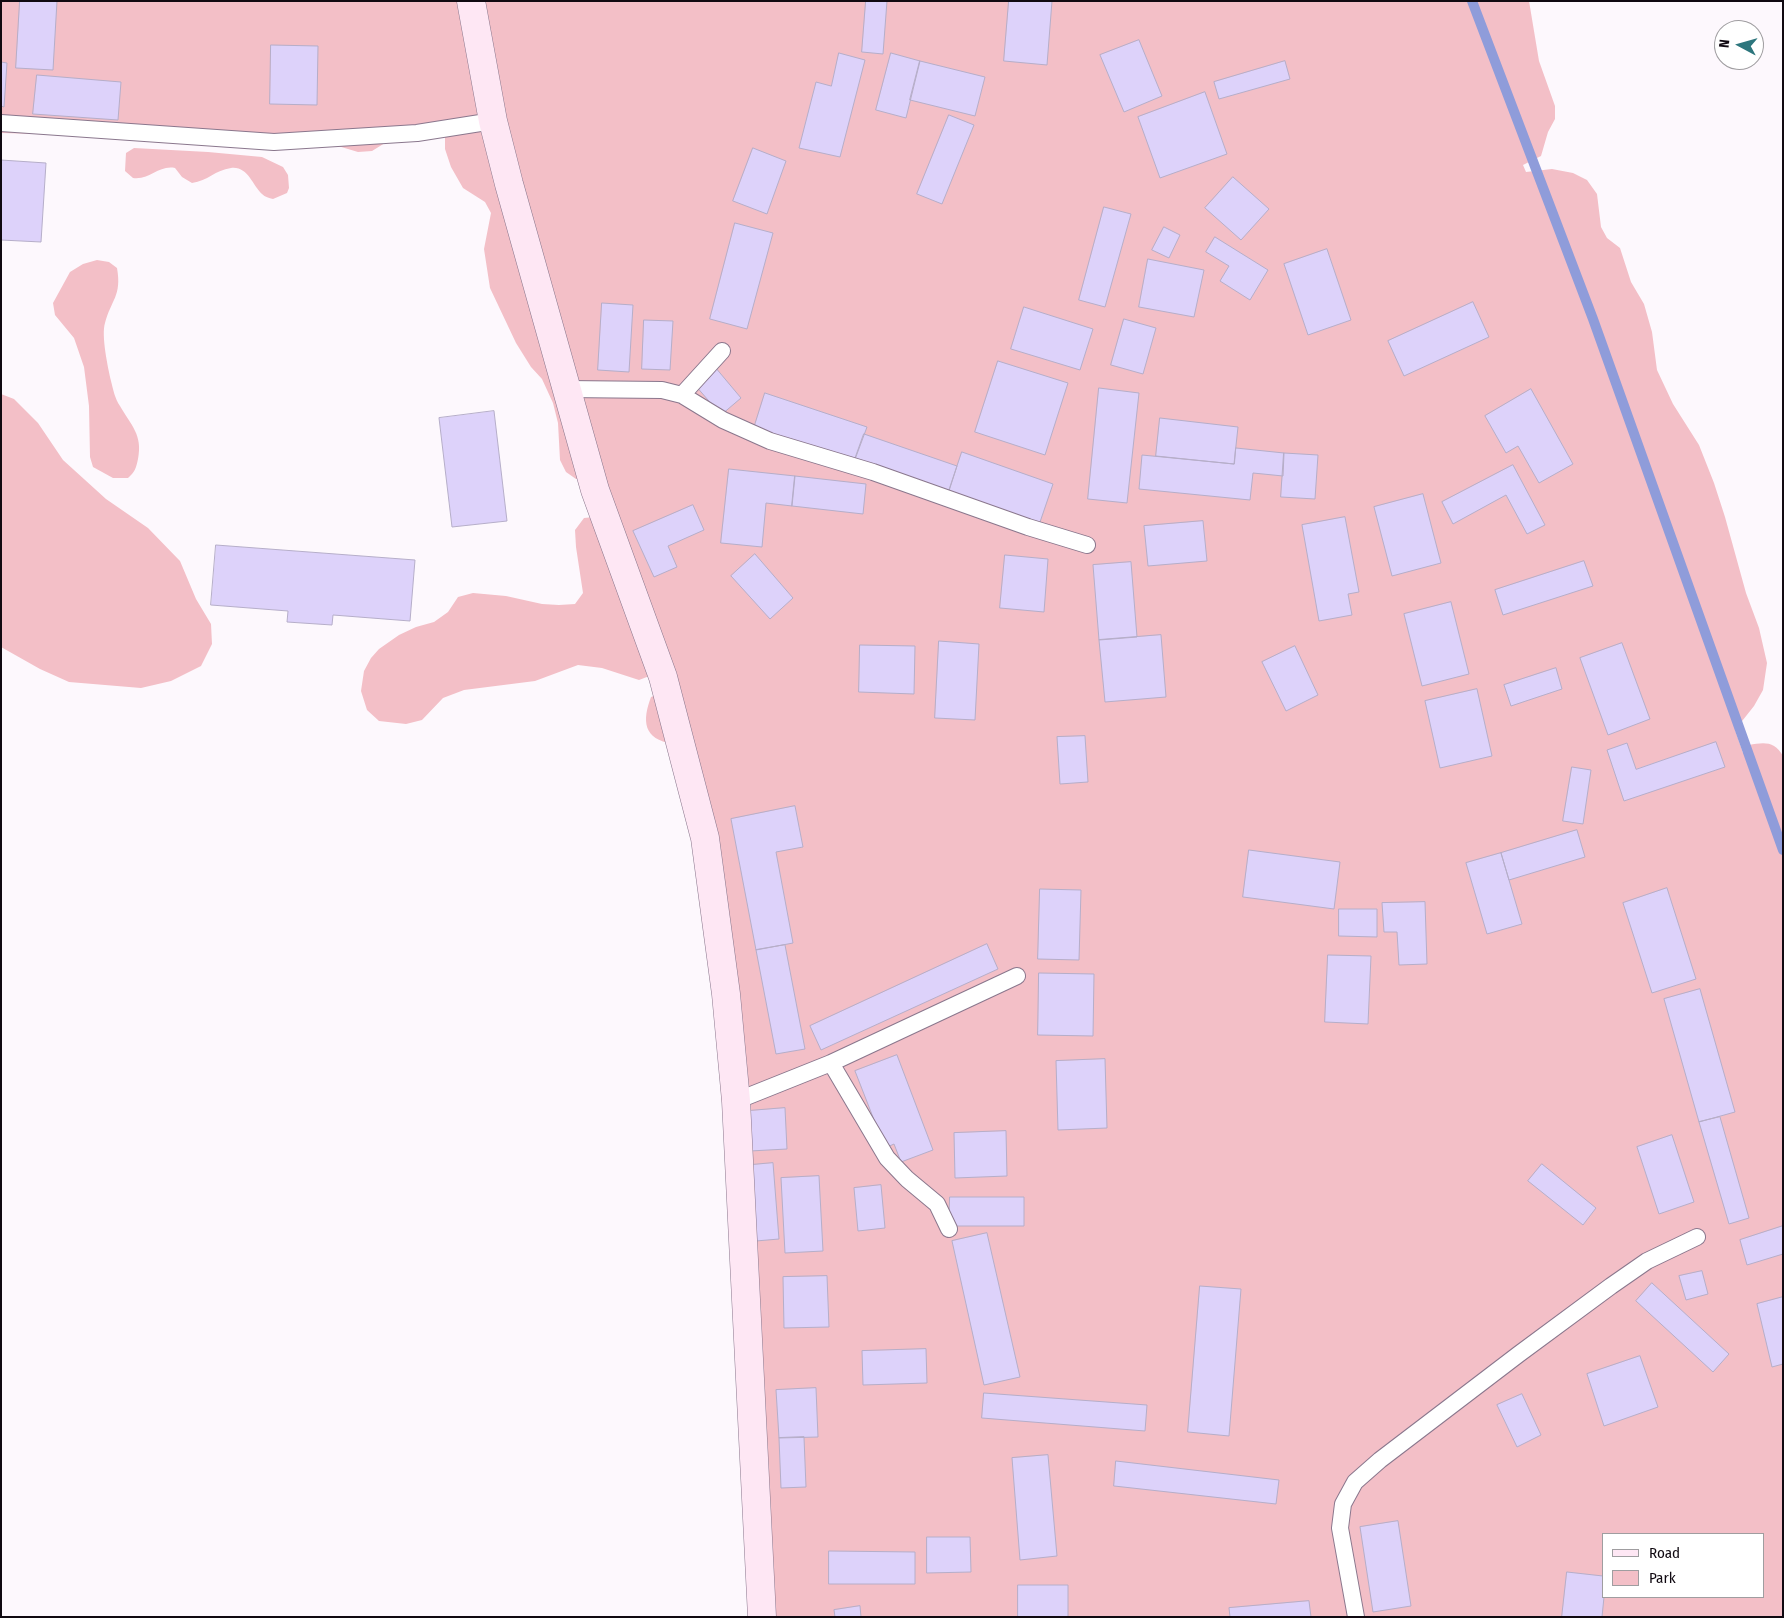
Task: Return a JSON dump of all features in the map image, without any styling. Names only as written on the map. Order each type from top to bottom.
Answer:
[{"type":"main road","points":[[471,1],[493,121],[566,389],[595,490],[663,677],[705,838],[726,994],[736,1101],[762,1617]]},
{"type":"lane","points":[[1,123],[274,142],[417,133],[493,121]]},
{"type":"lane","points":[[682,396],[722,351]]},
{"type":"lane","points":[[566,389],[662,390],[682,396],[722,420],[770,441],[873,472],[1019,524],[1087,545]]},
{"type":"lane","points":[[736,1101],[831,1063],[1017,976]]},
{"type":"lane","points":[[831,1063],[887,1158],[907,1179],[937,1204],[949,1229]]},
{"type":"lane","points":[[1356,1617],[1340,1528],[1343,1504],[1355,1482],[1380,1460],[1503,1365],[1611,1286],[1647,1261],[1697,1237]]},
{"type":"green space","points":[[1,1],[1529,1],[1539,61],[1555,106],[1555,119],[1548,132],[1541,156],[1523,165],[1526,172],[1552,169],[1573,173],[1587,180],[1597,194],[1601,227],[1607,238],[1620,248],[1631,282],[1644,304],[1652,332],[1657,370],[1673,404],[1699,445],[1714,483],[1746,593],[1759,628],[1767,663],[1763,690],[1754,706],[1735,730],[1743,753],[1749,745],[1764,743],[1773,745],[1783,756],[1783,1617],[765,1617],[700,841],[673,744],[656,738],[647,728],[646,714],[648,706],[651,697],[658,694],[652,675],[639,680],[602,668],[578,665],[535,681],[464,690],[443,698],[422,720],[406,724],[379,721],[367,710],[361,691],[364,671],[371,658],[379,649],[399,635],[416,627],[434,622],[448,612],[458,597],[473,593],[506,596],[542,604],[575,604],[583,593],[575,530],[584,518],[594,517],[583,479],[576,479],[566,472],[560,460],[558,423],[553,403],[542,379],[531,367],[516,343],[490,288],[484,249],[491,213],[485,202],[463,188],[451,167],[445,149],[445,127],[393,138],[372,151],[358,152],[328,143],[290,140],[1,133]]},
{"type":"green space","points":[[134,148],[262,157],[283,167],[288,175],[289,188],[287,193],[273,199],[267,197],[258,190],[246,173],[237,168],[225,169],[203,180],[192,183],[182,177],[175,168],[164,169],[145,177],[133,178],[125,171],[126,153]]},
{"type":"green space","points":[[97,260],[109,262],[117,268],[117,292],[107,315],[104,328],[104,343],[114,394],[135,431],[139,443],[137,465],[134,472],[128,478],[113,478],[93,467],[90,457],[89,406],[84,367],[74,338],[55,315],[53,303],[70,272],[83,264]]},
{"type":"green space","points":[[1,394],[14,399],[38,423],[63,460],[106,499],[148,528],[180,561],[196,599],[211,624],[212,644],[201,666],[171,681],[141,688],[69,682],[40,669],[1,647]]},
{"type":"building","points":[[20,1],[57,1],[53,70],[16,68]]},
{"type":"building","points":[[866,1],[887,1],[883,54],[862,52]]},
{"type":"building","points":[[1009,1],[1052,1],[1047,65],[1004,61]]},
{"type":"building","points":[[1139,40],[1162,96],[1124,112],[1100,55]]},
{"type":"building","points":[[271,45],[318,46],[317,105],[270,104]]},
{"type":"building","points":[[839,53],[865,60],[840,157],[799,148],[816,82],[831,86]]},
{"type":"building","points":[[891,53],[920,61],[906,118],[876,110]]},
{"type":"building","points":[[920,61],[985,77],[975,116],[910,100]]},
{"type":"building","points":[[1285,61],[1290,79],[1219,99],[1214,82]]},
{"type":"building","points":[[1,62],[7,63],[4,107],[1,106]]},
{"type":"building","points":[[37,75],[121,82],[118,120],[33,114]]},
{"type":"building","points":[[1205,92],[1227,154],[1160,178],[1138,117]]},
{"type":"building","points":[[949,115],[974,125],[942,204],[917,194]]},
{"type":"building","points":[[753,148],[786,161],[767,214],[733,201]]},
{"type":"building","points":[[1,160],[46,163],[41,242],[1,240]]},
{"type":"building","points":[[1233,177],[1269,209],[1241,240],[1205,208]]},
{"type":"building","points":[[1104,207],[1131,214],[1105,307],[1079,300]]},
{"type":"building","points":[[735,223],[773,233],[747,329],[710,319]]},
{"type":"building","points":[[1164,227],[1180,235],[1169,258],[1152,250]]},
{"type":"building","points":[[1215,237],[1268,270],[1250,300],[1220,281],[1229,266],[1206,252]]},
{"type":"building","points":[[1327,249],[1351,320],[1308,335],[1284,264]]},
{"type":"building","points":[[1148,259],[1204,270],[1194,317],[1139,307]]},
{"type":"building","points":[[1473,302],[1489,337],[1404,376],[1388,341]]},
{"type":"building","points":[[602,303],[633,305],[629,372],[598,370]]},
{"type":"building","points":[[1024,307],[1093,329],[1080,370],[1011,349]]},
{"type":"building","points":[[1124,319],[1156,328],[1143,374],[1111,365]]},
{"type":"building","points":[[644,320],[673,321],[670,370],[642,369]]},
{"type":"building","points":[[998,361],[1068,383],[1045,455],[975,432]]},
{"type":"building","points":[[715,367],[741,398],[721,415],[695,385]]},
{"type":"building","points":[[1099,388],[1139,393],[1127,503],[1088,499]]},
{"type":"building","points":[[1531,389],[1573,464],[1539,483],[1518,446],[1506,453],[1485,416]]},
{"type":"building","points":[[765,393],[867,427],[854,462],[754,428]]},
{"type":"building","points":[[494,411],[507,521],[452,527],[439,418]]},
{"type":"building","points":[[1160,418],[1238,427],[1234,464],[1156,456]]},
{"type":"building","points":[[864,434],[957,466],[948,494],[854,462]]},
{"type":"building","points":[[1236,448],[1284,453],[1283,476],[1253,473],[1250,500],[1139,489],[1142,455],[1234,464]]},
{"type":"building","points":[[962,452],[1053,484],[1039,525],[948,494]]},
{"type":"building","points":[[1284,453],[1318,455],[1315,499],[1281,497]]},
{"type":"building","points":[[1513,465],[1545,525],[1527,534],[1506,495],[1453,524],[1442,502]]},
{"type":"building","points":[[729,469],[795,476],[792,506],[766,503],[762,547],[721,543]]},
{"type":"building","points":[[795,476],[866,484],[863,514],[792,506]]},
{"type":"building","points":[[1423,494],[1441,563],[1392,576],[1374,507]]},
{"type":"building","points":[[693,505],[704,530],[668,546],[677,567],[654,577],[633,531]]},
{"type":"building","points":[[1345,517],[1359,592],[1348,594],[1352,615],[1319,621],[1302,525]]},
{"type":"building","points":[[1203,521],[1207,561],[1148,566],[1144,526]]},
{"type":"building","points":[[216,545],[415,560],[410,621],[333,615],[332,625],[287,622],[288,611],[211,605]]},
{"type":"building","points":[[755,554],[793,598],[770,619],[731,576]]},
{"type":"building","points":[[1005,555],[1048,559],[1044,612],[1000,608]]},
{"type":"building","points":[[1584,561],[1593,586],[1503,615],[1495,590]]},
{"type":"building","points":[[1131,562],[1137,637],[1099,640],[1093,565]]},
{"type":"building","points":[[1451,602],[1469,674],[1422,686],[1404,614]]},
{"type":"building","points":[[1161,635],[1166,697],[1105,702],[1099,640]]},
{"type":"building","points":[[939,641],[979,644],[975,720],[935,718]]},
{"type":"building","points":[[1622,643],[1650,719],[1608,735],[1580,658]]},
{"type":"building","points":[[860,645],[915,646],[914,694],[859,692]]},
{"type":"building","points":[[1295,646],[1318,695],[1286,711],[1262,662]]},
{"type":"building","points":[[1556,668],[1562,689],[1511,706],[1504,685]]},
{"type":"building","points":[[1477,689],[1492,756],[1440,768],[1425,701]]},
{"type":"building","points":[[1085,736],[1088,782],[1060,784],[1057,737]]},
{"type":"building","points":[[1716,742],[1725,767],[1624,801],[1607,750],[1627,743],[1636,769]]},
{"type":"building","points":[[1572,767],[1591,770],[1583,824],[1563,821]]},
{"type":"building","points":[[795,806],[803,847],[776,852],[793,943],[756,950],[731,819]]},
{"type":"building","points":[[1577,830],[1585,857],[1509,880],[1501,853]]},
{"type":"building","points":[[1249,850],[1340,862],[1334,909],[1243,897]]},
{"type":"building","points":[[1501,853],[1522,924],[1487,934],[1466,863]]},
{"type":"building","points":[[1667,888],[1696,979],[1652,993],[1623,903]]},
{"type":"building","points":[[1040,889],[1081,890],[1079,960],[1038,959]]},
{"type":"building","points":[[1425,902],[1427,964],[1399,965],[1397,932],[1384,932],[1382,903]]},
{"type":"building","points":[[1339,909],[1377,909],[1377,937],[1339,936]]},
{"type":"building","points":[[987,944],[998,969],[821,1050],[810,1026]]},
{"type":"building","points":[[785,945],[805,1049],[776,1054],[756,950]]},
{"type":"building","points":[[1328,955],[1371,956],[1368,1024],[1325,1022]]},
{"type":"building","points":[[1039,973],[1094,974],[1093,1036],[1038,1035]]},
{"type":"building","points":[[1700,989],[1735,1112],[1699,1122],[1664,999]]},
{"type":"building","points":[[897,1055],[933,1150],[901,1162],[894,1144],[885,1148],[855,1071]]},
{"type":"building","points":[[1105,1059],[1107,1128],[1058,1130],[1056,1061]]},
{"type":"building","points":[[785,1108],[787,1149],[750,1151],[748,1111]]},
{"type":"building","points":[[1720,1117],[1749,1218],[1729,1224],[1699,1122]]},
{"type":"building","points":[[1006,1131],[1007,1176],[955,1178],[954,1133]]},
{"type":"building","points":[[1672,1135],[1694,1202],[1659,1214],[1637,1147]]},
{"type":"building","points":[[773,1163],[779,1239],[756,1241],[751,1165]]},
{"type":"building","points":[[1542,1164],[1596,1208],[1583,1225],[1528,1181]]},
{"type":"building","points":[[819,1176],[823,1251],[785,1253],[781,1178]]},
{"type":"building","points":[[881,1185],[885,1228],[858,1231],[854,1188]]},
{"type":"building","points":[[950,1197],[1024,1197],[1024,1226],[949,1226]]},
{"type":"building","points":[[1783,1226],[1783,1254],[1747,1265],[1740,1240]]},
{"type":"building","points":[[987,1233],[1020,1377],[984,1385],[952,1241]]},
{"type":"building","points":[[1702,1271],[1708,1294],[1686,1300],[1679,1276]]},
{"type":"building","points":[[827,1276],[829,1327],[784,1328],[783,1277]]},
{"type":"building","points":[[1652,1283],[1729,1354],[1713,1372],[1636,1301]]},
{"type":"building","points":[[1200,1286],[1241,1289],[1229,1436],[1188,1432]]},
{"type":"building","points":[[1783,1297],[1783,1364],[1772,1367],[1757,1304]]},
{"type":"building","points":[[926,1349],[927,1383],[863,1385],[862,1351]]},
{"type":"building","points":[[1640,1356],[1658,1407],[1604,1426],[1587,1374]]},
{"type":"building","points":[[816,1388],[818,1437],[779,1438],[776,1390]]},
{"type":"building","points":[[984,1393],[1147,1405],[1145,1431],[982,1418]]},
{"type":"building","points":[[1522,1394],[1541,1435],[1517,1447],[1497,1405]]},
{"type":"building","points":[[804,1437],[806,1487],[781,1488],[779,1438]]},
{"type":"building","points":[[1048,1455],[1057,1556],[1020,1560],[1012,1458]]},
{"type":"building","points":[[1116,1461],[1279,1480],[1276,1504],[1114,1486]]},
{"type":"building","points":[[1398,1521],[1411,1606],[1373,1612],[1360,1527]]},
{"type":"building","points":[[927,1537],[970,1537],[971,1572],[927,1573]]},
{"type":"building","points":[[829,1551],[915,1552],[915,1584],[829,1584]]},
{"type":"building","points":[[1567,1572],[1602,1576],[1602,1598],[1604,1598],[1602,1617],[1562,1617]]},
{"type":"building","points":[[1018,1585],[1068,1585],[1068,1617],[1018,1617]]},
{"type":"building","points":[[1309,1601],[1311,1617],[1230,1617],[1229,1608]]},
{"type":"building","points":[[860,1606],[861,1617],[835,1617],[834,1610]]},
{"type":"waterway","points":[[1472,1],[1593,319],[1783,850]]}]
